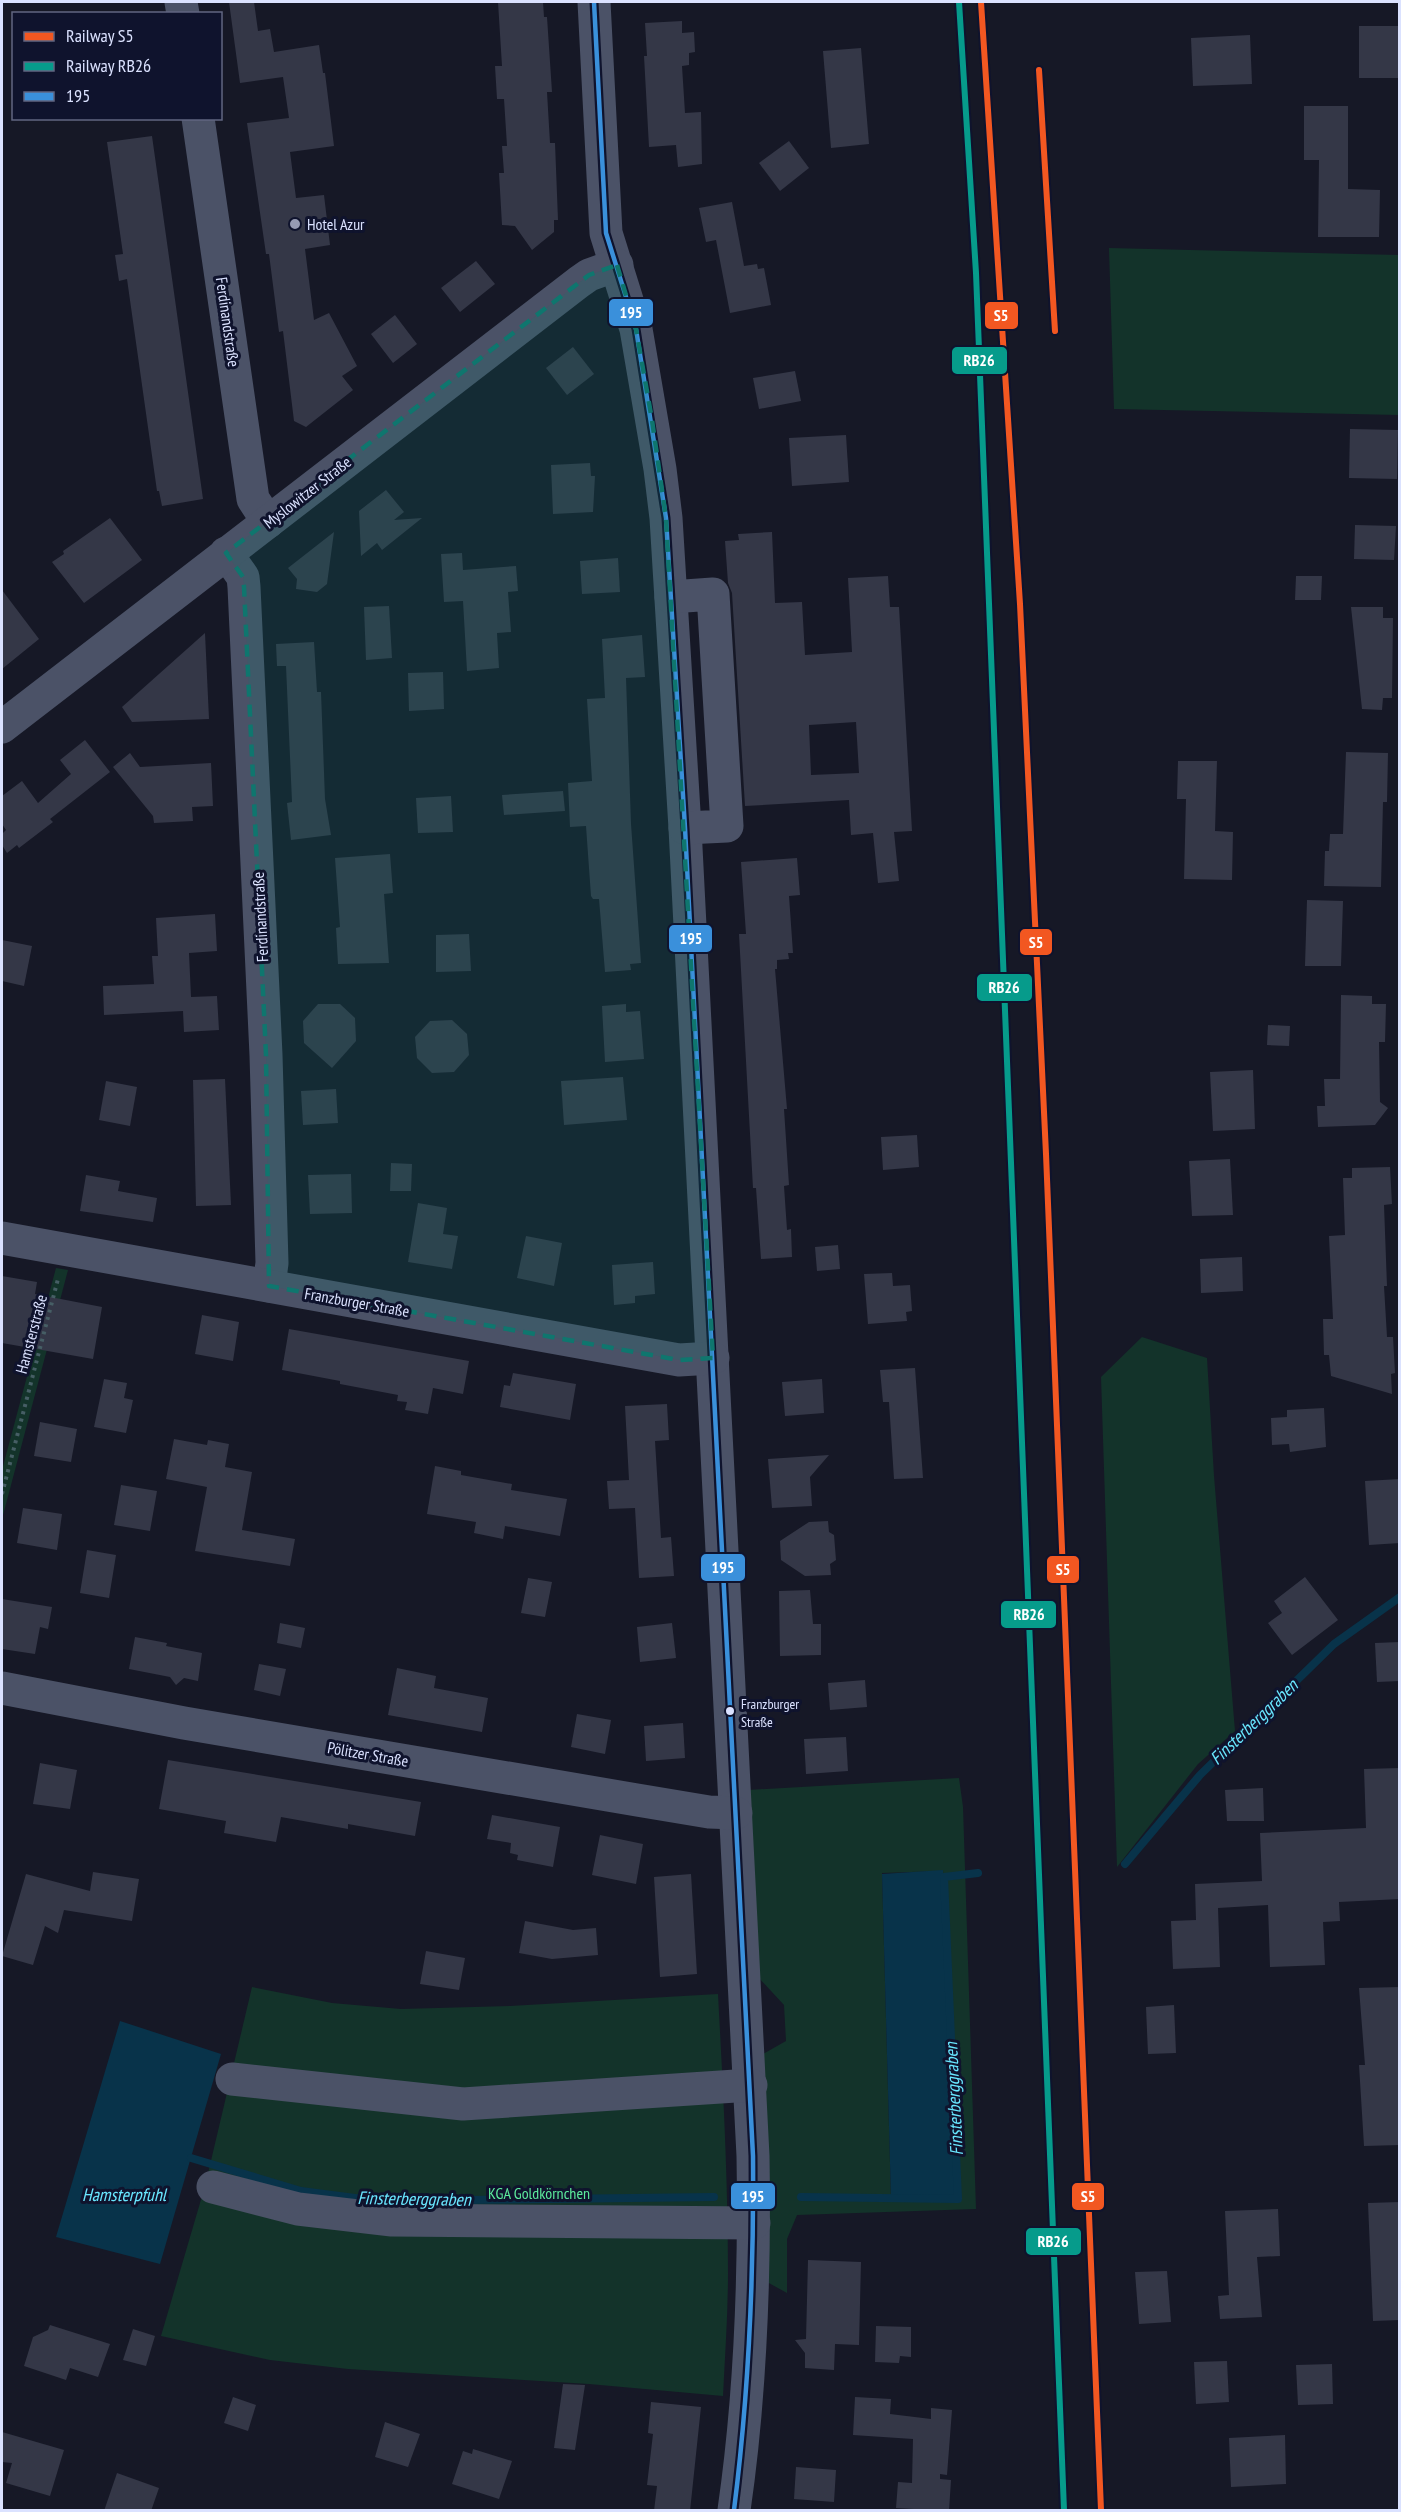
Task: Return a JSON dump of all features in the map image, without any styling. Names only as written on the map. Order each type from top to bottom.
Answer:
[{"type":"street","points":[[594,2],[606,233],[636,329],[666,518],[684,828],[751,2085],[754,2223],[751,2348],[744,2439],[734,2511]]},
{"type":"street","name":"Ferdinandstraße","points":[[198,120],[253,499],[268,522]]},
{"type":"street","name":"Myslowitzer Straße","points":[[2,727],[579,282],[589,275],[617,265]]},
{"type":"street","name":"Ferdinandstraße","points":[[226,553],[243,577],[244,587],[266,1055],[272,1263],[269,1286]]},
{"type":"street","points":[[670,597],[713,594],[714,606],[727,826],[684,828]]},
{"type":"street","name":"Franzburger Straße","points":[[2,1238],[679,1360],[713,1358]]},
{"type":"street","name":"Pölitzer Straße","points":[[2,1688],[196,1725],[709,1812],[736,1813]]},
{"type":"street","points":[[232,2079],[463,2104],[751,2085]]},
{"type":"street","points":[[213,2187],[298,2209],[392,2220],[754,2223]]},
{"type":"path","name":"Hamsterstraße","points":[[2,1494],[66,1249]]},
{"type":"highlighted area","points":[[617,265],[636,329],[666,518],[713,1358],[679,1360],[269,1286],[266,1055],[244,587],[243,577],[226,553],[589,275]]},
{"type":"green space","points":[[1109,248],[1399,255],[1399,415],[1114,409]]},
{"type":"green space","points":[[56,1268],[68,1270],[2,1519],[2,1470]]},
{"type":"green space","points":[[1142,1337],[1207,1358],[1214,1476],[1235,1731],[1198,1764],[1117,1867],[1101,1377]]},
{"type":"green space","points":[[959,1778],[963,1807],[976,2209],[797,2215],[787,2239],[787,2293],[767,2282],[763,2054],[786,2041],[784,2005],[758,1977],[748,1790]],"holes":[[[943,1871],[958,2199],[891,2199],[882,1873]]]},
{"type":"green space","name":"KGA Goldkörnchen","points":[[252,1987],[332,2003],[401,2009],[510,2006],[718,1994],[728,2238],[728,2304],[723,2396],[589,2384],[348,2369],[270,2360],[161,2336],[205,2186]]},
{"type":"water","points":[[943,1870],[958,2199],[891,2199],[882,1874]]},
{"type":"water","name":"Hamsterpfuhl","points":[[120,2021],[221,2054],[160,2264],[56,2237]]},
{"type":"building","points":[[229,2],[254,2],[258,31],[270,29],[274,52],[319,45],[323,73],[325,73],[334,146],[290,152],[296,198],[324,195],[330,245],[305,249],[314,320],[329,313],[357,366],[342,376],[353,390],[306,427],[294,421],[283,331],[279,332],[269,254],[266,254],[247,123],[289,118],[283,77],[240,83]]},
{"type":"building","points":[[498,2],[543,2],[544,17],[547,17],[552,92],[547,92],[550,143],[555,143],[558,220],[554,220],[554,232],[532,250],[515,226],[502,225],[499,173],[504,173],[502,146],[507,146],[504,99],[497,99],[495,66],[502,66]]},
{"type":"building","points":[[682,21],[682,33],[694,32],[695,52],[689,53],[689,65],[682,66],[685,113],[701,112],[702,164],[678,167],[676,145],[649,147],[644,56],[647,56],[645,23]]},
{"type":"building","points":[[1359,26],[1400,26],[1400,78],[1359,78]]},
{"type":"building","points":[[1250,35],[1252,84],[1193,86],[1191,38]]},
{"type":"building","points":[[861,48],[869,144],[831,148],[823,51]]},
{"type":"building","points":[[1304,106],[1348,106],[1348,189],[1380,190],[1379,237],[1318,237],[1319,160],[1304,160]]},
{"type":"building","points":[[152,136],[203,499],[162,506],[159,491],[157,491],[127,279],[119,281],[115,255],[123,254],[107,142]]},
{"type":"building","points":[[789,141],[809,168],[780,191],[759,163]]},
{"type":"building","points":[[732,202],[744,266],[757,264],[758,269],[764,268],[771,305],[730,313],[716,240],[706,242],[699,208]]},
{"type":"building","points":[[476,261],[495,284],[460,312],[441,288]]},
{"type":"building","points":[[395,315],[417,344],[393,363],[371,334]]},
{"type":"building","points":[[573,347],[594,374],[567,395],[546,368]]},
{"type":"building","points":[[795,371],[801,401],[759,409],[753,378]]},
{"type":"building","points":[[1350,429],[1398,430],[1397,479],[1349,478]]},
{"type":"building","points":[[846,435],[849,482],[792,486],[789,438]]},
{"type":"building","points":[[590,463],[591,476],[595,476],[593,512],[553,514],[551,465]]},
{"type":"building","points":[[386,490],[404,512],[394,520],[422,518],[382,550],[377,543],[361,556],[359,511]]},
{"type":"building","points":[[110,518],[142,560],[84,603],[52,562],[64,554],[63,551]]},
{"type":"building","points":[[1355,525],[1396,526],[1394,560],[1354,559]]},
{"type":"building","points":[[334,532],[327,584],[317,592],[296,589],[297,579],[288,568]]},
{"type":"building","points":[[772,532],[775,603],[802,602],[805,655],[852,652],[848,578],[888,576],[890,607],[899,607],[912,831],[894,832],[899,881],[878,883],[873,833],[851,835],[849,800],[745,806],[732,593],[728,583],[725,541],[739,540],[738,534]],"holes":[[[856,722],[859,773],[811,775],[809,725]]]},
{"type":"building","points":[[462,553],[463,570],[516,566],[518,591],[508,592],[511,632],[497,633],[499,668],[467,671],[463,601],[444,602],[441,554]]},
{"type":"building","points":[[618,558],[620,592],[582,594],[580,561]]},
{"type":"building","points":[[1296,576],[1322,576],[1321,600],[1295,600]]},
{"type":"building","points":[[2,590],[39,639],[2,669]]},
{"type":"building","points":[[389,606],[392,658],[366,660],[364,607]]},
{"type":"building","points":[[1351,607],[1383,607],[1383,618],[1393,618],[1392,698],[1383,698],[1382,710],[1362,709]]},
{"type":"building","points":[[205,633],[209,719],[132,722],[122,707]]},
{"type":"building","points":[[642,635],[645,677],[626,678],[631,824],[641,963],[630,964],[631,970],[605,972],[599,899],[593,899],[591,896],[586,826],[570,827],[568,783],[592,781],[587,699],[605,698],[602,639]]},
{"type":"building","points":[[314,642],[317,692],[321,692],[325,799],[331,835],[291,840],[287,803],[292,802],[286,666],[277,666],[276,644]]},
{"type":"building","points":[[443,672],[444,709],[409,711],[408,673]]},
{"type":"building","points":[[85,740],[110,772],[50,819],[53,822],[19,848],[17,845],[7,853],[2,845],[2,834],[6,830],[2,824],[2,796],[22,781],[38,803],[71,774],[60,760]]},
{"type":"building","points":[[1346,752],[1388,753],[1387,802],[1383,802],[1381,887],[1324,886],[1325,851],[1329,851],[1330,834],[1343,834]]},
{"type":"building","points":[[130,753],[140,767],[211,763],[213,806],[192,807],[193,821],[154,823],[153,816],[113,767]]},
{"type":"building","points":[[1178,761],[1217,761],[1215,831],[1233,832],[1232,880],[1184,879],[1186,799],[1177,799]]},
{"type":"building","points":[[563,791],[565,811],[504,815],[502,795]]},
{"type":"building","points":[[451,796],[453,832],[418,833],[416,798]]},
{"type":"building","points":[[390,854],[393,893],[384,894],[389,963],[338,964],[336,928],[340,927],[335,858]]},
{"type":"building","points":[[797,858],[800,895],[789,896],[793,953],[788,953],[789,959],[777,960],[777,969],[775,969],[787,1109],[784,1109],[789,1185],[784,1186],[787,1230],[791,1229],[792,1257],[761,1259],[756,1188],[753,1188],[739,934],[746,934],[741,862]]},
{"type":"building","points":[[1307,900],[1343,901],[1341,966],[1305,966]]},
{"type":"building","points":[[215,914],[217,951],[189,953],[191,997],[217,996],[219,1030],[184,1032],[183,1011],[104,1015],[103,986],[154,984],[152,956],[158,956],[156,918]]},
{"type":"building","points":[[469,934],[471,971],[436,972],[436,935]]},
{"type":"building","points":[[2,940],[32,946],[24,986],[2,981]]},
{"type":"building","points":[[1341,995],[1372,996],[1372,1004],[1386,1004],[1385,1042],[1379,1042],[1380,1102],[1388,1108],[1375,1125],[1318,1127],[1317,1106],[1325,1106],[1324,1079],[1340,1079]]},
{"type":"building","points":[[318,1004],[340,1004],[355,1018],[356,1041],[332,1068],[304,1043],[303,1021]]},
{"type":"building","points":[[626,1004],[626,1012],[640,1011],[644,1059],[605,1062],[602,1006]]},
{"type":"building","points":[[452,1020],[467,1034],[469,1055],[454,1072],[432,1073],[417,1058],[415,1037],[430,1021]]},
{"type":"building","points":[[1268,1025],[1290,1026],[1289,1046],[1267,1045]]},
{"type":"building","points":[[1253,1070],[1255,1129],[1213,1131],[1210,1072]]},
{"type":"building","points":[[623,1077],[627,1120],[564,1125],[561,1081]]},
{"type":"building","points":[[225,1079],[231,1205],[196,1206],[193,1080]]},
{"type":"building","points":[[106,1081],[137,1087],[130,1126],[99,1120]]},
{"type":"building","points":[[336,1089],[338,1123],[303,1125],[301,1091]]},
{"type":"building","points":[[917,1135],[919,1167],[883,1170],[881,1137]]},
{"type":"building","points":[[1230,1159],[1233,1215],[1192,1216],[1189,1161]]},
{"type":"building","points":[[391,1163],[412,1164],[411,1191],[390,1191]]},
{"type":"building","points":[[1390,1167],[1392,1204],[1384,1205],[1387,1286],[1384,1286],[1387,1337],[1393,1337],[1395,1373],[1391,1374],[1392,1394],[1331,1376],[1329,1355],[1324,1355],[1323,1319],[1333,1319],[1329,1236],[1345,1235],[1343,1178],[1352,1178],[1352,1168]]},
{"type":"building","points":[[351,1174],[352,1213],[310,1214],[308,1175]]},
{"type":"building","points":[[86,1175],[120,1181],[118,1191],[157,1198],[153,1222],[80,1211]]},
{"type":"building","points":[[418,1203],[447,1208],[443,1234],[458,1236],[452,1269],[408,1262]]},
{"type":"building","points":[[526,1236],[562,1243],[554,1286],[517,1278]]},
{"type":"building","points":[[838,1245],[840,1269],[817,1271],[815,1247]]},
{"type":"building","points":[[1242,1257],[1243,1291],[1201,1293],[1200,1259]]},
{"type":"building","points":[[653,1262],[655,1294],[635,1296],[635,1303],[614,1305],[612,1265]]},
{"type":"building","points":[[892,1273],[893,1286],[910,1285],[912,1311],[906,1312],[907,1321],[868,1324],[864,1274]]},
{"type":"building","points":[[2,1276],[37,1282],[35,1294],[102,1307],[93,1359],[2,1343]]},
{"type":"building","points":[[202,1315],[239,1322],[233,1361],[195,1354]]},
{"type":"building","points":[[289,1329],[469,1361],[463,1394],[433,1388],[428,1414],[405,1410],[407,1402],[397,1401],[398,1395],[282,1370]]},
{"type":"building","points":[[915,1368],[923,1478],[894,1479],[889,1402],[883,1402],[880,1370]]},
{"type":"building","points":[[513,1373],[576,1384],[570,1420],[500,1407],[504,1385],[510,1386]]},
{"type":"building","points":[[104,1379],[127,1383],[124,1398],[133,1400],[126,1433],[94,1427]]},
{"type":"building","points":[[822,1379],[824,1413],[785,1416],[782,1382]]},
{"type":"building","points":[[667,1404],[669,1440],[655,1441],[661,1538],[671,1537],[674,1576],[639,1578],[635,1508],[609,1509],[607,1481],[629,1480],[625,1406]]},
{"type":"building","points":[[1324,1408],[1326,1447],[1290,1452],[1289,1444],[1272,1445],[1271,1418],[1287,1417],[1287,1410]]},
{"type":"building","points":[[40,1422],[77,1429],[71,1462],[34,1456]]},
{"type":"building","points":[[174,1439],[207,1445],[208,1440],[229,1444],[225,1467],[252,1472],[242,1530],[295,1539],[290,1566],[195,1551],[207,1487],[166,1479]]},
{"type":"building","points":[[829,1455],[810,1477],[812,1506],[772,1508],[768,1459]]},
{"type":"building","points":[[435,1466],[461,1471],[461,1475],[512,1484],[511,1490],[567,1499],[560,1536],[505,1526],[503,1539],[474,1533],[476,1522],[427,1514]]},
{"type":"building","points":[[1400,1479],[1400,1543],[1369,1545],[1365,1481]]},
{"type":"building","points":[[121,1485],[157,1491],[150,1531],[114,1525]]},
{"type":"building","points":[[23,1508],[62,1514],[57,1550],[17,1543]]},
{"type":"building","points":[[828,1521],[829,1532],[834,1535],[836,1560],[830,1564],[831,1575],[805,1576],[781,1560],[780,1541],[809,1522]]},
{"type":"building","points":[[87,1550],[116,1555],[109,1598],[80,1593]]},
{"type":"building","points":[[1305,1577],[1338,1620],[1292,1655],[1268,1623],[1282,1613],[1274,1601]]},
{"type":"building","points":[[528,1578],[552,1582],[545,1617],[521,1613]]},
{"type":"building","points":[[810,1590],[813,1624],[821,1624],[821,1655],[780,1656],[779,1591]]},
{"type":"building","points":[[2,1599],[52,1607],[48,1629],[40,1627],[35,1654],[2,1649]]},
{"type":"building","points":[[280,1623],[305,1628],[301,1648],[277,1643]]},
{"type":"building","points":[[672,1623],[676,1658],[640,1662],[637,1627]]},
{"type":"building","points":[[135,1637],[202,1653],[198,1681],[184,1678],[176,1685],[170,1677],[129,1669]]},
{"type":"building","points":[[1400,1642],[1400,1681],[1377,1682],[1375,1643]]},
{"type":"building","points":[[259,1664],[286,1669],[280,1696],[254,1690]]},
{"type":"building","points":[[397,1668],[436,1676],[434,1688],[488,1698],[482,1732],[388,1715]]},
{"type":"building","points":[[865,1680],[867,1707],[830,1710],[828,1683]]},
{"type":"building","points":[[577,1714],[611,1720],[605,1754],[571,1747]]},
{"type":"building","points":[[683,1723],[685,1758],[646,1761],[644,1726]]},
{"type":"building","points":[[846,1737],[848,1771],[806,1774],[804,1739]]},
{"type":"building","points":[[168,1760],[421,1802],[415,1836],[348,1824],[348,1829],[281,1817],[276,1842],[224,1833],[226,1821],[159,1809]]},
{"type":"building","points":[[40,1763],[77,1770],[70,1809],[33,1804]]},
{"type":"building","points":[[1400,1768],[1400,1899],[1339,1902],[1340,1921],[1323,1922],[1325,1965],[1270,1967],[1268,1905],[1218,1908],[1220,1967],[1173,1969],[1171,1921],[1196,1920],[1195,1884],[1262,1881],[1260,1833],[1366,1828],[1364,1769]]},
{"type":"building","points":[[1263,1788],[1264,1821],[1227,1821],[1225,1790]]},
{"type":"building","points":[[492,1815],[560,1827],[553,1867],[517,1860],[518,1855],[510,1853],[511,1843],[487,1839]]},
{"type":"building","points":[[600,1835],[643,1844],[636,1884],[592,1875]]},
{"type":"building","points":[[93,1872],[139,1879],[132,1921],[64,1910],[58,1933],[45,1926],[33,1965],[2,1956],[26,1874],[90,1891]]},
{"type":"building","points":[[691,1874],[697,1974],[660,1977],[654,1877]]},
{"type":"building","points":[[525,1921],[573,1930],[596,1928],[598,1955],[552,1959],[519,1953]]},
{"type":"building","points":[[426,1951],[465,1958],[459,1990],[420,1984]]},
{"type":"building","points":[[1400,1987],[1400,2145],[1364,2146],[1359,2065],[1365,2065],[1359,1988]]},
{"type":"building","points":[[1174,2005],[1176,2053],[1148,2054],[1146,2007]]},
{"type":"building","points":[[1400,2202],[1400,2320],[1373,2321],[1368,2203]]},
{"type":"building","points":[[1278,2209],[1280,2256],[1257,2257],[1262,2317],[1220,2319],[1218,2296],[1229,2295],[1225,2211]]},
{"type":"building","points":[[808,2260],[861,2262],[859,2345],[835,2344],[834,2370],[805,2368],[805,2353],[795,2340],[806,2339]]},
{"type":"building","points":[[1167,2271],[1171,2322],[1139,2324],[1135,2272]]},
{"type":"building","points":[[50,2325],[110,2344],[98,2377],[70,2368],[66,2380],[24,2366],[33,2337],[48,2330]]},
{"type":"building","points":[[876,2326],[911,2327],[911,2357],[900,2356],[899,2363],[875,2362]]},
{"type":"building","points":[[133,2329],[155,2336],[146,2366],[123,2360]]},
{"type":"building","points":[[1227,2361],[1229,2402],[1196,2404],[1194,2362]]},
{"type":"building","points":[[1332,2364],[1333,2404],[1298,2405],[1296,2365]]},
{"type":"building","points":[[563,2384],[585,2385],[575,2450],[554,2448]]},
{"type":"building","points":[[233,2397],[256,2405],[248,2431],[224,2423]]},
{"type":"building","points":[[855,2397],[891,2399],[890,2414],[931,2419],[931,2408],[952,2410],[947,2475],[940,2474],[940,2479],[951,2480],[949,2511],[896,2508],[898,2482],[912,2483],[913,2439],[853,2435]]},
{"type":"building","points":[[651,2402],[701,2407],[690,2511],[654,2511],[657,2486],[647,2485],[653,2434],[648,2433]]},
{"type":"building","points":[[385,2422],[420,2434],[408,2467],[375,2457]]},
{"type":"building","points":[[2,2432],[64,2450],[50,2496],[6,2483],[12,2463],[2,2462]]},
{"type":"building","points":[[1285,2435],[1286,2484],[1231,2487],[1229,2438]]},
{"type":"building","points":[[473,2449],[512,2461],[499,2499],[452,2484],[463,2451],[472,2454]]},
{"type":"building","points":[[796,2467],[836,2470],[834,2502],[794,2499]]},
{"type":"building","points":[[117,2473],[159,2488],[151,2511],[104,2511]]},
{"type":"waterway","name":"Finsterberggraben","points":[[1125,1864],[1200,1775],[1334,1644],[1400,1597]]},
{"type":"waterway","name":"Finsterberggraben","points":[[801,2197],[958,2199],[944,1877],[978,1873]]},
{"type":"waterway","name":"Finsterberggraben","points":[[191,2158],[301,2191],[378,2201],[714,2197]]},
{"type":"rail line","name":"RB26","points":[[959,2],[976,273],[1064,2510]]},
{"type":"rail line","name":"S5","points":[[981,2],[1020,604],[1046,1154],[1101,2510]]},
{"type":"rail line","name":"S5","points":[[1039,70],[1055,331]]},
{"type":"transit line","name":"195","points":[[594,2],[606,233],[636,329],[666,518],[685,828],[753,2156],[750,2333],[734,2510]]},
{"type":"place","name":"Hotel Azur","points":[[295,224]]},
{"type":"place","name":"Franzburger Straße","points":[[730,1711]]}]
